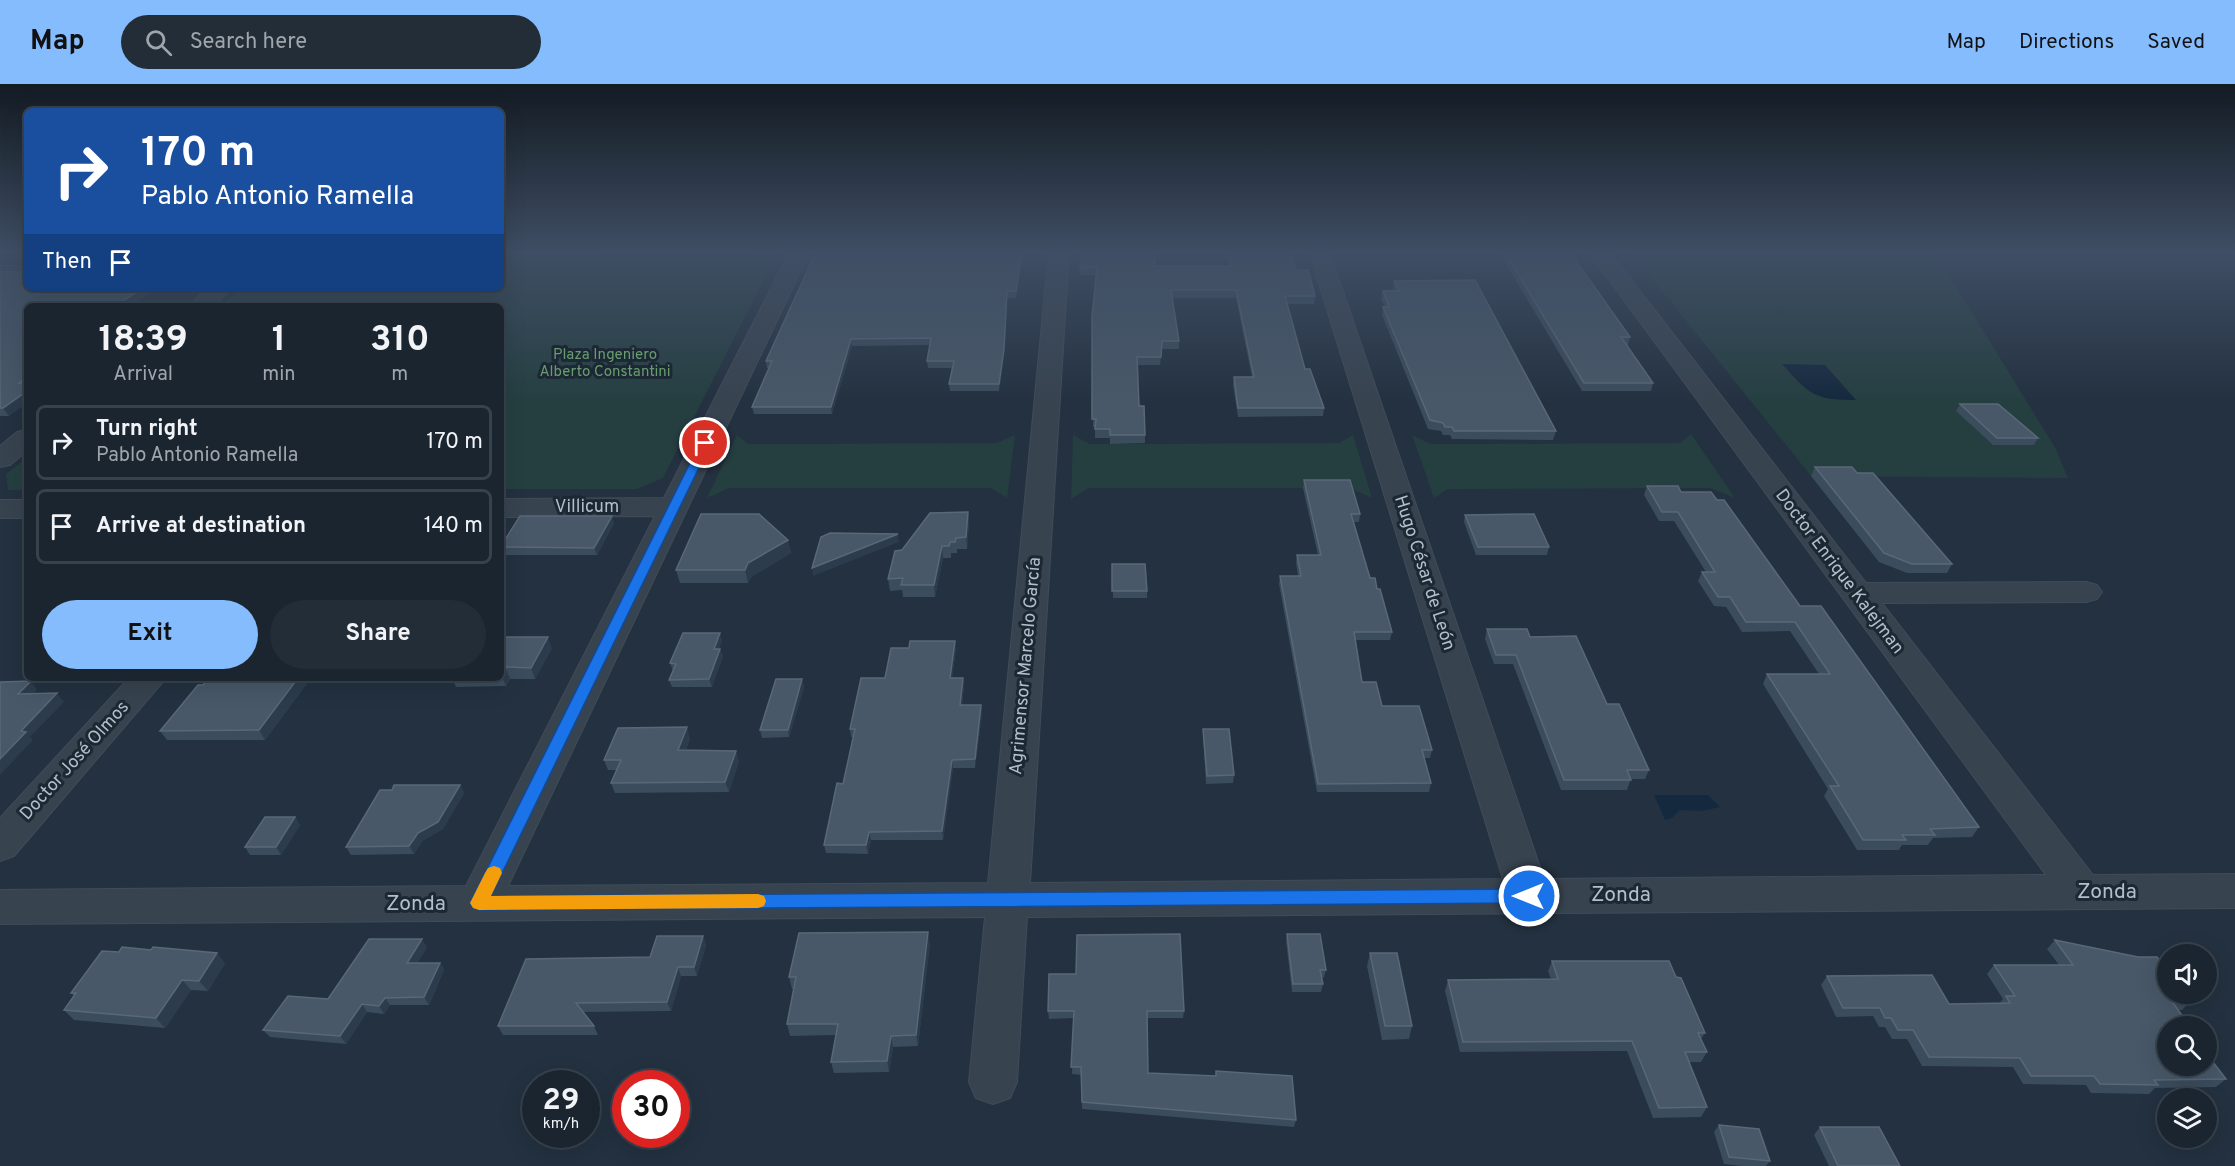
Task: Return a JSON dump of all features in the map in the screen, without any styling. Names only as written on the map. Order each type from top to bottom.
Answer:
[{"type":"street","points":[[479,903],[775,301]]},
{"type":"street","name":"Agrimensor Marcelo García","points":[[993,1082],[1055,301]]},
{"type":"street","name":"Hugo César de León","points":[[1335,301],[1529,896]]},
{"type":"street","name":"Doctor Enrique Kalejman","points":[[1636,301],[2082,892]]},
{"type":"street","points":[[0,459],[24,440]]},
{"type":"street","name":"Villicum","points":[[504,507],[674,507]]},
{"type":"street","points":[[0,509],[24,509]]},
{"type":"street","points":[[1856,593],[2086,592]]},
{"type":"street","name":"Doctor José Olmos","points":[[0,845],[146,681]]},
{"type":"street","name":"Zonda","points":[[0,907],[2235,891]]},
{"type":"green space","name":"Plaza Ingeniero Alberto Constantini","points":[[753,301],[663,478],[637,489],[504,489],[504,303],[224,303]]},
{"type":"green space","points":[[1671,301],[1965,301],[2056,449],[2068,478],[1811,476]]},
{"type":"green space","points":[[1691,434],[1735,498],[1710,488],[1448,489],[1434,498],[1412,435],[1431,444],[1680,443]]},
{"type":"green space","points":[[737,435],[748,444],[996,443],[1015,435],[1007,498],[991,488],[729,488],[707,498]]},
{"type":"green space","points":[[1073,435],[1090,444],[1110,444],[1339,443],[1353,435],[1372,498],[1350,488],[1089,488],[1071,499]]},
{"type":"green space","points":[[24,460],[24,490],[8,490],[6,474]]},
{"type":"water","points":[[1782,364],[1825,365],[1856,400],[1831,399],[1814,394],[1799,383]]},
{"type":"water","points":[[1654,795],[1708,795],[1720,807],[1702,811],[1680,810],[1672,818],[1665,820]]},
{"type":"building","points":[[0,301],[123,301],[24,303],[24,379],[19,383],[24,383],[24,393],[0,408]]},
{"type":"building","points":[[793,301],[1006,301],[1004,349],[999,384],[949,384],[954,361],[927,361],[931,338],[851,339],[831,407],[752,407],[772,361],[766,361]]},
{"type":"building","points":[[1093,301],[1173,301],[1179,341],[1162,341],[1161,357],[1137,357],[1139,406],[1144,406],[1145,435],[1110,435],[1110,429],[1095,429],[1096,419],[1092,419]]},
{"type":"building","points":[[1238,301],[1287,301],[1305,369],[1310,369],[1324,408],[1238,408],[1234,377],[1254,377]]},
{"type":"building","points":[[1387,301],[1487,301],[1556,431],[1454,431],[1452,427],[1445,427],[1443,423],[1430,420],[1383,307],[1389,307]]},
{"type":"building","points":[[1535,301],[1605,301],[1630,337],[1621,337],[1653,383],[1584,383]]},
{"type":"building","points":[[1960,404],[1998,404],[2038,438],[1997,438]]},
{"type":"building","points":[[1815,467],[1852,467],[1857,473],[1873,473],[1952,564],[1912,564],[1884,553]]},
{"type":"building","points":[[1304,480],[1350,480],[1360,514],[1351,514],[1370,578],[1375,578],[1377,589],[1380,589],[1392,632],[1354,632],[1362,682],[1376,682],[1382,706],[1419,706],[1432,750],[1422,750],[1431,783],[1318,784],[1280,576],[1301,576],[1297,555],[1321,555]]},
{"type":"building","points":[[1647,486],[1678,486],[1681,492],[1711,492],[1717,500],[1724,500],[1800,606],[1821,606],[1979,827],[1930,829],[1935,835],[1902,835],[1906,840],[1863,840],[1830,786],[1839,786],[1767,674],[1830,674],[1795,622],[1746,622],[1730,597],[1718,597],[1702,572],[1715,572],[1678,512],[1662,512]]},
{"type":"building","points":[[968,512],[966,537],[956,538],[955,542],[950,542],[949,546],[942,546],[934,585],[901,585],[903,578],[888,579],[895,551],[902,550],[930,513]]},
{"type":"building","points":[[701,514],[759,514],[788,540],[748,563],[745,570],[676,570]]},
{"type":"building","points":[[1534,514],[1549,547],[1478,547],[1465,515]]},
{"type":"building","points":[[520,516],[612,516],[594,548],[504,547],[504,541]]},
{"type":"building","points":[[830,533],[898,534],[812,568],[821,537]]},
{"type":"building","points":[[1112,564],[1145,564],[1147,591],[1112,591]]},
{"type":"building","points":[[1487,629],[1527,629],[1530,637],[1576,636],[1607,704],[1619,704],[1649,770],[1627,770],[1631,780],[1564,780],[1516,655],[1496,655]]},
{"type":"building","points":[[683,633],[720,633],[714,649],[720,649],[709,679],[669,680],[676,664],[670,663]]},
{"type":"building","points":[[504,637],[548,637],[531,668],[505,667],[504,669]]},
{"type":"building","points":[[910,641],[955,641],[950,678],[963,678],[960,705],[981,705],[975,759],[952,760],[942,831],[869,832],[866,845],[824,845],[837,783],[843,784],[855,729],[850,729],[861,678],[885,678],[891,648],[909,648]]},
{"type":"building","points":[[776,679],[802,679],[788,730],[760,730]]},
{"type":"building","points":[[31,681],[18,694],[57,693],[21,731],[26,732],[0,759],[0,682]]},
{"type":"building","points":[[206,681],[296,681],[259,730],[160,731],[198,685],[203,685]]},
{"type":"building","points":[[687,727],[678,750],[736,751],[725,782],[611,783],[621,760],[604,760],[618,728]]},
{"type":"building","points":[[1203,729],[1229,729],[1234,775],[1207,776]]},
{"type":"building","points":[[394,785],[460,785],[438,822],[418,833],[409,846],[346,847],[380,790],[392,790]]},
{"type":"building","points":[[265,817],[295,817],[276,847],[245,847]]},
{"type":"building","points":[[928,932],[916,1035],[891,1036],[887,1061],[831,1062],[838,1024],[787,1024],[796,977],[789,977],[799,933]]},
{"type":"building","points":[[1180,934],[1184,1011],[1147,1011],[1148,1073],[1216,1076],[1216,1071],[1292,1076],[1296,1120],[1082,1102],[1081,1067],[1071,1067],[1074,1011],[1048,1011],[1049,974],[1076,974],[1077,935]]},
{"type":"building","points":[[1287,934],[1320,934],[1326,970],[1320,970],[1323,984],[1293,984]]},
{"type":"building","points":[[657,936],[703,936],[694,967],[678,967],[667,1002],[576,1003],[594,1026],[498,1026],[526,959],[650,957]]},
{"type":"building","points":[[369,939],[422,939],[407,963],[440,963],[424,997],[385,998],[379,1006],[362,1004],[340,1036],[263,1030],[288,996],[328,999]]},
{"type":"building","points":[[2055,940],[2138,957],[2157,957],[2157,1004],[2174,1004],[2183,1016],[2157,1016],[2157,1076],[2217,1076],[2217,1067],[2226,1079],[2154,1080],[2158,1085],[2100,1084],[2094,1076],[2031,1076],[2020,1058],[1929,1057],[1913,1030],[1898,1030],[1891,1018],[1885,1018],[1880,1008],[1843,1008],[1827,976],[1932,975],[1949,1004],[2010,1003],[2006,996],[2015,996],[1994,965],[2073,965]]},
{"type":"building","points":[[122,947],[151,950],[153,947],[217,953],[199,981],[182,980],[156,1018],[64,1010],[76,993],[71,993],[102,951],[119,952]]},
{"type":"building","points":[[1370,953],[1397,953],[1412,1026],[1385,1026]]},
{"type":"building","points":[[1552,961],[1669,961],[1676,977],[1681,978],[1705,1033],[1698,1033],[1707,1052],[1685,1052],[1707,1107],[1659,1108],[1632,1041],[1463,1042],[1448,980],[1558,979]]},
{"type":"building","points":[[1719,1125],[1759,1129],[1770,1161],[1729,1157]]},
{"type":"building","points":[[1820,1127],[1879,1127],[1900,1166],[1838,1166]]},
{"type":"slow traffic","points":[[494,873],[479,903],[758,901]]},
{"type":"route","points":[[705,443],[479,903],[1529,896]]}]
